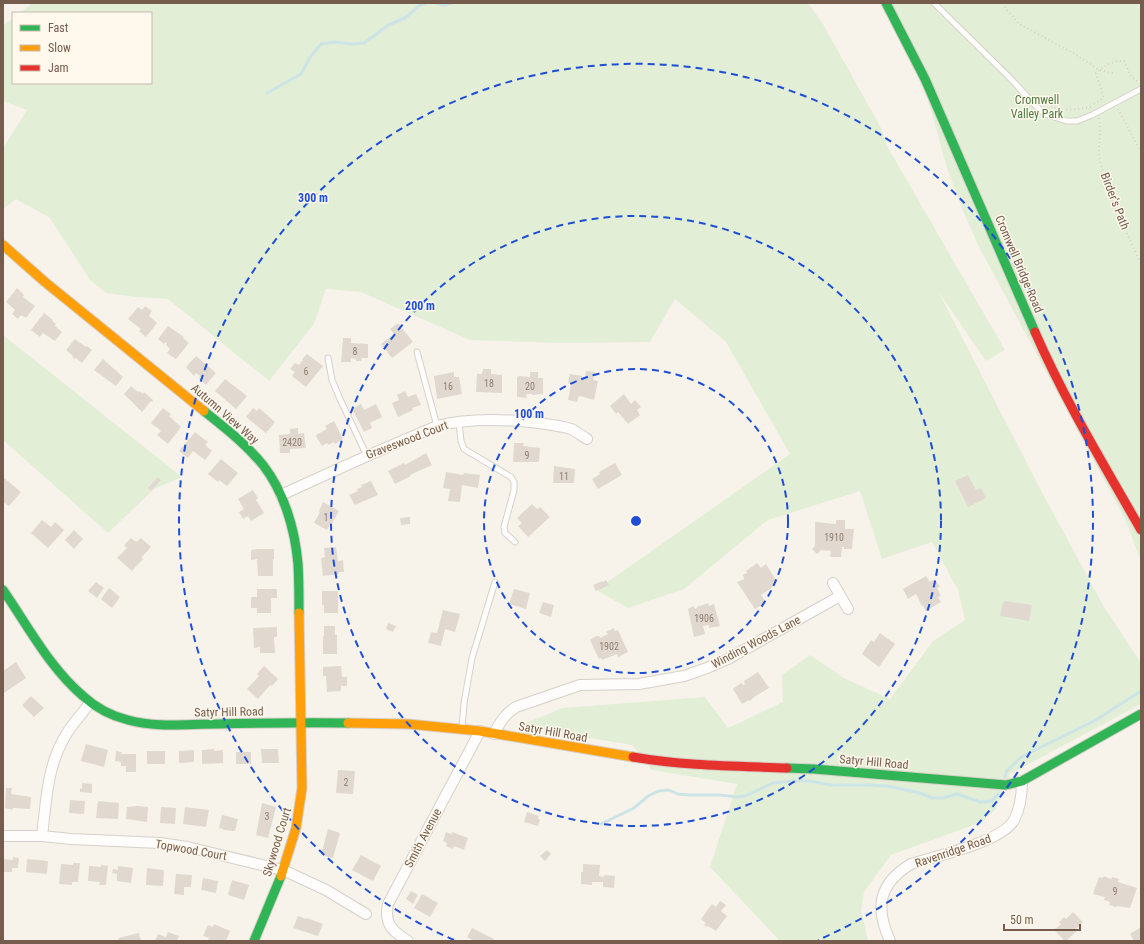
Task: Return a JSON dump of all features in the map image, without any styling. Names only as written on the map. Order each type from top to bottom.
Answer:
[{"type":"street","name":"Cromwell Bridge Road","points":[[886,3],[928,86],[1047,360],[1068,401],[1141,530]]},
{"type":"street","name":"Autumn View Way","points":[[3,245],[45,282],[241,441],[263,465],[281,495],[293,530],[298,564],[300,722]]},
{"type":"street","name":"Graveswood Court","points":[[281,495],[437,426],[480,420],[514,421],[553,425],[572,430],[587,439]]},
{"type":"street","points":[[833,583],[848,609]]},
{"type":"street","name":"Satyr Hill Road","points":[[3,590],[59,673],[72,687],[90,703],[124,719],[141,723],[160,725],[300,722],[408,724],[480,731],[682,764],[814,769],[1002,785],[1022,781],[1141,714]]},
{"type":"street","name":"Winding Woods Lane","points":[[494,734],[504,716],[516,707],[580,685],[639,684],[684,676],[708,668],[728,659],[840,596]]},
{"type":"street","points":[[42,836],[50,772],[55,755],[69,729],[90,703]]},
{"type":"street","name":"Skywood Court","points":[[254,941],[283,870],[295,835],[301,809],[302,788],[300,722]]},
{"type":"street","name":"Smith Avenue","points":[[408,941],[387,922],[386,913],[388,904],[480,731]]},
{"type":"street","name":"Ravenridge Road","points":[[890,941],[882,922],[880,910],[886,887],[892,879],[900,870],[911,864],[982,842],[1006,830],[1014,821],[1019,810],[1022,796],[1022,781]]},
{"type":"street","name":"Topwood Court","points":[[3,836],[42,836],[71,839],[160,843],[187,847],[283,870],[326,890],[366,914]]},
{"type":"lane","points":[[934,3],[1045,114],[1066,121],[1077,121],[1141,89]]},
{"type":"lane","points":[[417,352],[437,426]]},
{"type":"lane","points":[[328,358],[332,380],[368,456]]},
{"type":"lane","points":[[459,422],[461,441],[464,449],[511,476],[514,482],[514,490],[504,527],[505,533],[515,542]]},
{"type":"lane","points":[[462,729],[464,703],[472,658],[495,582]]},
{"type":"path","points":[[1003,3],[1006,9],[1019,24],[1075,54],[1099,70],[1114,73]]},
{"type":"path","points":[[1040,98],[1051,107],[1066,110],[1091,107],[1103,98],[1096,73],[1104,66],[1117,60],[1124,61],[1131,77],[1138,82],[1141,81]]},
{"type":"path","points":[[1115,103],[1141,150]]},
{"type":"path","name":"Birder's Path","points":[[1099,111],[1101,131],[1099,152],[1103,171],[1109,190],[1141,264]]},
{"type":"green space","points":[[32,3],[808,3],[823,24],[881,128],[887,146],[1005,350],[986,361],[938,291],[1044,496],[1103,605],[1141,663],[1141,704],[1010,774],[995,810],[982,822],[891,855],[864,892],[861,910],[868,941],[780,941],[710,867],[737,784],[652,770],[632,745],[518,726],[563,708],[705,697],[728,728],[783,702],[782,675],[810,655],[844,678],[890,699],[933,641],[965,620],[958,590],[932,542],[882,559],[860,491],[768,520],[684,589],[628,608],[596,590],[790,454],[726,342],[675,299],[650,342],[561,343],[470,340],[361,292],[326,289],[314,324],[269,381],[168,299],[106,293],[90,280],[50,218],[16,199],[3,209],[3,148],[27,110],[3,101],[3,26],[12,19],[12,84],[152,84],[152,12],[21,12]]},
{"type":"green space","name":"Cromwell Valley Park","points":[[885,3],[1141,3],[1141,561],[1125,519],[978,245],[963,211],[947,168],[927,96]]},
{"type":"green space","points":[[3,335],[182,477],[154,489],[108,533],[3,440]]},
{"type":"building","points":[[17,288],[24,295],[23,297],[35,306],[26,318],[21,315],[18,319],[12,314],[15,310],[6,302]]},
{"type":"building","points":[[145,306],[152,311],[149,316],[157,323],[146,337],[139,331],[141,329],[128,319],[138,307],[142,310]]},
{"type":"building","points":[[44,313],[53,320],[52,321],[56,324],[55,326],[62,332],[55,341],[43,333],[40,337],[31,330]]},
{"type":"building","points":[[398,323],[413,342],[392,358],[381,344],[394,334],[390,329]]},
{"type":"building","points":[[168,326],[184,337],[183,338],[189,343],[176,359],[167,353],[170,349],[166,345],[167,343],[165,342],[164,344],[158,339]]},
{"type":"building","points":[[343,338],[351,338],[351,343],[368,344],[368,358],[362,358],[361,361],[356,361],[356,359],[351,358],[351,362],[341,362]]},
{"type":"building","points":[[75,339],[92,350],[82,363],[76,358],[75,359],[72,357],[73,356],[66,350]]},
{"type":"building","points":[[307,354],[323,366],[306,387],[292,376],[295,372],[290,369],[295,363],[299,365]]},
{"type":"building","points":[[196,356],[216,373],[206,385],[199,379],[200,376],[196,373],[194,376],[186,367]]},
{"type":"building","points":[[103,359],[123,377],[116,386],[94,370]]},
{"type":"building","points":[[483,369],[491,369],[491,374],[502,375],[502,393],[476,392],[477,374],[482,374]]},
{"type":"building","points":[[586,371],[595,372],[593,380],[598,381],[594,400],[579,396],[577,402],[568,400],[571,384],[568,383],[570,374],[585,378]]},
{"type":"building","points":[[454,372],[454,377],[459,377],[462,394],[437,399],[434,376]]},
{"type":"building","points":[[530,372],[538,372],[538,378],[543,378],[543,394],[526,394],[527,398],[517,397],[517,377],[530,377]]},
{"type":"building","points":[[225,379],[247,396],[236,409],[215,391]]},
{"type":"building","points":[[131,386],[138,392],[139,391],[143,394],[144,392],[153,400],[142,412],[124,394]]},
{"type":"building","points":[[405,391],[408,397],[416,394],[421,405],[412,408],[413,410],[398,417],[392,403],[399,400],[397,395]]},
{"type":"building","points":[[624,394],[631,404],[635,400],[641,407],[637,410],[640,415],[628,424],[618,412],[616,414],[610,406]]},
{"type":"building","points":[[361,404],[364,410],[376,404],[382,417],[370,423],[372,428],[364,432],[352,409]]},
{"type":"building","points":[[163,408],[171,414],[169,416],[181,427],[168,444],[157,435],[161,431],[151,423]]},
{"type":"building","points":[[253,408],[257,411],[259,408],[275,422],[266,433],[246,417]]},
{"type":"building","points":[[334,421],[343,439],[335,444],[334,442],[328,445],[327,443],[322,446],[316,435],[327,429],[325,426]]},
{"type":"building","points":[[298,428],[298,434],[304,433],[306,448],[290,449],[290,453],[280,453],[279,435],[290,434],[290,429]]},
{"type":"building","points":[[195,432],[208,442],[205,445],[212,451],[205,460],[193,451],[188,458],[179,451]]},
{"type":"building","points":[[514,443],[524,443],[523,446],[540,448],[539,462],[513,462]]},
{"type":"building","points":[[426,453],[432,465],[395,484],[388,471],[404,463],[405,465]]},
{"type":"building","points":[[221,459],[238,473],[227,486],[219,480],[218,482],[208,474]]},
{"type":"building","points":[[615,463],[622,475],[598,489],[592,479],[600,474],[599,472]]},
{"type":"building","points":[[554,466],[575,469],[574,483],[553,483]]},
{"type":"building","points":[[446,472],[463,475],[464,473],[480,475],[478,488],[462,485],[460,502],[448,501],[450,489],[443,488]]},
{"type":"building","points":[[968,475],[976,490],[981,488],[986,498],[968,507],[955,481]]},
{"type":"building","points":[[3,477],[21,492],[9,506],[3,502]]},
{"type":"building","points":[[158,477],[161,480],[151,491],[148,488]]},
{"type":"building","points":[[371,481],[378,495],[355,505],[349,495],[358,491],[357,489],[362,487],[361,485]]},
{"type":"building","points":[[253,490],[258,498],[256,500],[264,513],[251,521],[248,516],[243,519],[239,512],[244,509],[238,499]]},
{"type":"building","points":[[323,502],[339,511],[327,530],[314,523]]},
{"type":"building","points":[[532,504],[537,509],[540,507],[550,517],[528,537],[518,526],[522,523],[517,518]]},
{"type":"building","points":[[410,517],[410,524],[401,525],[400,518]]},
{"type":"building","points":[[42,520],[51,527],[55,522],[64,530],[48,548],[31,533]]},
{"type":"building","points":[[836,520],[845,520],[845,529],[854,529],[852,549],[844,549],[844,547],[842,547],[841,557],[830,557],[831,551],[821,550],[817,554],[812,549],[815,546],[815,522],[836,524]]},
{"type":"building","points":[[74,530],[83,539],[74,549],[65,540]]},
{"type":"building","points":[[131,538],[136,542],[141,538],[151,547],[132,571],[117,558],[127,548],[124,545]]},
{"type":"building","points":[[336,547],[338,561],[343,560],[344,572],[323,576],[321,558],[325,557],[324,548]]},
{"type":"building","points":[[274,549],[273,576],[258,576],[257,559],[251,560],[251,550]]},
{"type":"building","points":[[757,563],[761,568],[766,564],[777,582],[761,595],[766,602],[755,609],[737,582],[744,579],[743,575],[747,573],[746,571]]},
{"type":"building","points":[[926,576],[930,582],[935,579],[940,587],[937,588],[941,596],[938,597],[941,602],[926,611],[916,594],[908,599],[903,589]]},
{"type":"building","points":[[606,580],[609,585],[596,591],[593,585]]},
{"type":"building","points":[[96,582],[104,588],[97,598],[88,591]]},
{"type":"building","points":[[109,588],[120,597],[112,608],[101,599]]},
{"type":"building","points":[[257,589],[277,589],[277,598],[271,598],[271,613],[257,613],[257,608],[251,608],[251,597],[257,597]]},
{"type":"building","points":[[514,589],[530,593],[526,609],[509,604]]},
{"type":"building","points":[[322,591],[338,591],[338,613],[324,613],[324,605],[322,605]]},
{"type":"building","points":[[1004,601],[1032,605],[1029,621],[1000,616]]},
{"type":"building","points":[[543,602],[554,605],[551,617],[539,613]]},
{"type":"building","points":[[708,603],[709,606],[714,604],[720,626],[709,628],[709,625],[703,626],[705,634],[694,637],[688,609],[693,606],[695,609]]},
{"type":"building","points":[[443,610],[460,614],[455,632],[445,629],[441,646],[428,643],[431,632],[437,633]]},
{"type":"building","points":[[388,623],[396,626],[393,632],[386,629]]},
{"type":"building","points":[[324,626],[335,626],[335,635],[337,635],[337,654],[323,654]]},
{"type":"building","points":[[277,627],[277,637],[274,637],[275,653],[260,653],[260,647],[254,648],[253,628]]},
{"type":"building","points":[[614,628],[614,631],[618,630],[628,652],[618,657],[617,654],[602,660],[601,658],[599,659],[590,640],[596,636],[599,636],[600,638],[608,634],[606,632]]},
{"type":"building","points":[[880,633],[895,644],[879,667],[862,654],[871,640],[874,642]]},
{"type":"building","points":[[16,662],[26,678],[4,693],[3,671]]},
{"type":"building","points":[[264,666],[278,679],[272,686],[270,685],[258,699],[247,689],[259,676],[257,674]]},
{"type":"building","points":[[341,666],[342,677],[347,677],[347,686],[341,686],[341,691],[327,692],[326,676],[323,676],[323,667]]},
{"type":"building","points":[[758,672],[769,688],[750,701],[749,700],[742,704],[733,689],[741,683],[743,685],[745,684],[744,681]]},
{"type":"building","points":[[31,696],[44,708],[34,717],[22,705]]},
{"type":"building","points":[[86,744],[108,750],[104,767],[81,761]]},
{"type":"building","points":[[214,749],[214,751],[223,750],[223,763],[202,764],[202,750]]},
{"type":"building","points":[[261,749],[278,749],[279,763],[262,763]]},
{"type":"building","points":[[194,750],[194,762],[179,763],[179,751]]},
{"type":"building","points":[[116,751],[122,752],[121,754],[136,754],[136,772],[126,772],[126,766],[121,766],[121,762],[115,761]]},
{"type":"building","points":[[147,751],[165,751],[165,764],[147,764]]},
{"type":"building","points":[[236,752],[251,752],[251,764],[236,764]]},
{"type":"building","points":[[338,770],[355,771],[353,794],[336,793]]},
{"type":"building","points":[[82,783],[92,784],[92,793],[80,792],[80,788],[82,789]]},
{"type":"building","points":[[6,788],[12,788],[11,794],[31,797],[30,809],[13,808],[13,810],[5,808]]},
{"type":"building","points":[[70,800],[85,801],[84,814],[69,813]]},
{"type":"building","points":[[98,801],[119,803],[118,819],[96,818]]},
{"type":"building","points":[[262,803],[276,807],[268,838],[256,835]]},
{"type":"building","points":[[127,807],[148,807],[147,822],[126,819]]},
{"type":"building","points":[[161,807],[176,808],[175,824],[160,823]]},
{"type":"building","points":[[185,807],[209,810],[206,827],[183,824]]},
{"type":"building","points":[[527,812],[539,816],[538,819],[540,819],[538,826],[524,822]]},
{"type":"building","points":[[222,815],[238,819],[235,831],[223,830],[219,828]]},
{"type":"building","points":[[328,829],[340,833],[333,858],[321,855]]},
{"type":"building","points":[[446,832],[452,834],[452,832],[468,838],[464,850],[454,846],[453,849],[446,846],[447,843],[443,841]]},
{"type":"building","points":[[547,850],[551,854],[545,861],[540,856]]},
{"type":"building","points":[[361,855],[381,866],[373,881],[352,870]]},
{"type":"building","points":[[13,857],[19,858],[18,868],[12,868],[12,872],[3,872],[3,859],[13,860]]},
{"type":"building","points":[[27,859],[48,861],[47,874],[26,872]]},
{"type":"building","points":[[73,863],[80,863],[78,882],[72,882],[72,885],[59,884],[61,864],[73,865]]},
{"type":"building","points":[[583,864],[600,865],[599,876],[615,876],[614,888],[603,887],[603,882],[592,882],[592,885],[581,884]]},
{"type":"building","points":[[101,865],[108,866],[106,885],[99,885],[100,882],[88,881],[89,866],[101,867]]},
{"type":"building","points":[[118,866],[133,868],[131,883],[117,881],[117,874],[112,873],[113,869],[118,870]]},
{"type":"building","points":[[147,868],[164,870],[163,886],[146,885]]},
{"type":"building","points":[[176,874],[192,875],[191,887],[184,887],[184,895],[174,894]]},
{"type":"building","points":[[1104,876],[1111,879],[1112,877],[1119,879],[1118,882],[1137,888],[1130,908],[1109,905],[1110,902],[1104,900],[1105,897],[1093,894],[1099,877],[1103,878]]},
{"type":"building","points":[[203,878],[218,881],[216,893],[201,890]]},
{"type":"building","points":[[232,880],[249,885],[244,900],[228,895]]},
{"type":"building","points":[[411,891],[418,895],[413,904],[406,899]]},
{"type":"building","points":[[422,894],[438,903],[430,917],[414,908]]},
{"type":"building","points":[[720,901],[726,905],[721,911],[727,916],[716,931],[704,925],[706,923],[701,919],[712,904],[716,907]]},
{"type":"building","points":[[1073,912],[1083,922],[1076,929],[1077,931],[1065,941],[1054,930],[1061,924],[1059,922],[1064,917],[1066,919]]},
{"type":"building","points":[[298,916],[323,924],[318,936],[293,928]]},
{"type":"building","points":[[214,924],[230,931],[226,941],[207,941],[209,938],[203,936],[208,925],[213,927]]},
{"type":"building","points":[[1141,927],[1141,941],[1134,941],[1130,934]]},
{"type":"building","points":[[472,928],[494,939],[493,941],[474,941],[467,937]]},
{"type":"building","points":[[168,932],[179,936],[177,941],[155,941],[158,934],[166,937]]},
{"type":"building","points":[[139,933],[141,941],[119,941],[118,938]]},
{"type":"waterway","points":[[267,93],[301,74],[310,57],[321,44],[334,42],[352,44],[364,43],[388,25],[405,18],[419,6],[426,3]]},
{"type":"waterway","points":[[436,3],[443,5],[452,3]]},
{"type":"waterway","points":[[1005,777],[1006,772],[1021,757],[1096,720],[1141,691]]},
{"type":"waterway","points":[[601,824],[634,808],[648,796],[659,791],[669,790],[678,794],[738,797],[745,796],[773,783],[810,781],[830,785],[887,786],[920,793],[932,798],[943,798],[957,794],[980,802],[992,801],[998,794]]},
{"type":"traffic: fast","points":[[886,3],[925,79],[1035,332]]},
{"type":"traffic: fast","points":[[204,411],[250,450],[263,465],[283,499],[291,524],[298,564],[299,613]]},
{"type":"traffic: fast","points":[[3,590],[49,659],[71,685],[88,700],[110,714],[128,720],[160,725],[348,723]]},
{"type":"traffic: fast","points":[[787,768],[1006,785],[1022,781],[1141,714]]},
{"type":"traffic: fast","points":[[254,941],[281,876]]},
{"type":"traffic: slow","points":[[3,245],[45,282],[204,411]]},
{"type":"traffic: slow","points":[[281,876],[296,828],[302,788],[299,613]]},
{"type":"traffic: slow","points":[[348,723],[408,724],[480,731],[633,757]]},
{"type":"traffic: jam","points":[[1035,332],[1072,408],[1141,530]]},
{"type":"traffic: jam","points":[[633,757],[690,764],[787,768]]}]
